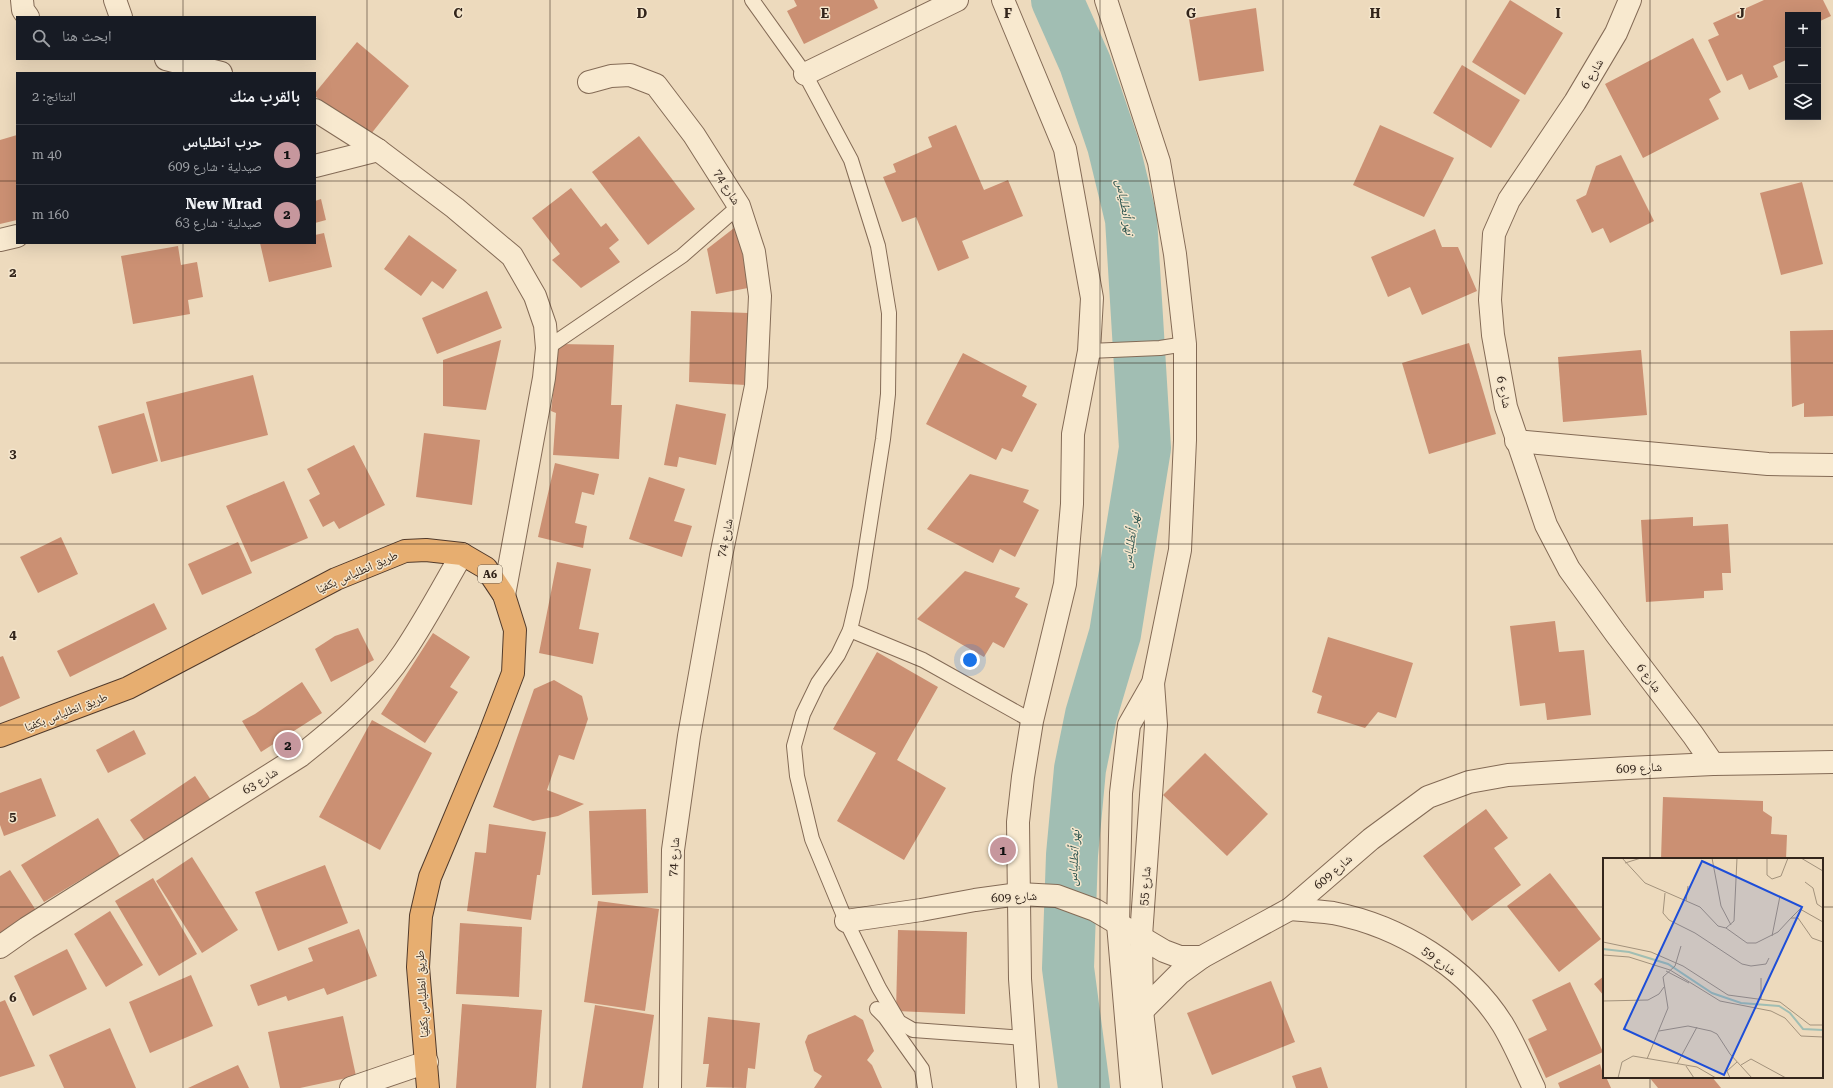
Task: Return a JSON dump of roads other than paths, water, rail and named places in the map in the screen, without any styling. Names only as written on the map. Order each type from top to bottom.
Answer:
[{"type":"highway","name":"طريق انطلياس بكفيّا","points":[[0,736],[128,688],[336,579],[405,551],[426,550],[462,554],[486,568],[504,595],[515,630],[513,673],[487,741],[430,877],[421,916],[418,967],[428,1088]]},
{"type":"street","points":[[22,0],[23,10],[27,16]]},
{"type":"street","points":[[115,0],[121,16]]},
{"type":"street","points":[[805,74],[957,0]]},
{"type":"street","points":[[1003,0],[1065,149],[1092,298],[1096,351],[1073,434],[1072,504],[1065,584],[1032,721],[1023,777],[1018,822],[1020,979],[1028,1088]]},
{"type":"street","points":[[1106,0],[1160,162],[1175,254],[1185,344],[1185,440],[1180,550],[1153,683],[1129,725],[1121,793],[1118,924],[1132,1088]]},
{"type":"street","name":"شارع 6","points":[[1630,0],[1612,39],[1575,102],[1509,200],[1494,234],[1490,300],[1493,335],[1506,407],[1516,441],[1546,525],[1569,569],[1620,640],[1693,735],[1712,764]]},
{"type":"street","points":[[170,60],[217,72]]},
{"type":"street","name":"شارع 74","points":[[589,82],[611,76],[630,75],[656,85],[694,135],[739,206],[754,252],[760,296],[756,386],[721,556],[689,736],[672,850],[670,1088]]},
{"type":"street","points":[[316,111],[378,150],[455,208],[512,256],[535,296],[545,325],[547,348],[544,378],[504,595]]},
{"type":"street","points":[[316,166],[378,150]]},
{"type":"street","points":[[0,240],[16,236]]},
{"type":"street","points":[[1516,441],[1768,464],[1833,465]]},
{"type":"street","name":"شارع 63","points":[[0,947],[300,756],[329,733],[356,709],[404,653],[462,554]]},
{"type":"street","name":"شارع 55","points":[[1151,1088],[1142,1011],[1141,936],[1156,725],[1153,683]]},
{"type":"street","name":"شارع 609","points":[[846,921],[1019,894],[1057,896],[1095,910],[1164,951],[1180,957],[1202,957],[1290,909],[1371,839],[1428,797],[1462,785],[1508,775],[1712,764],[1833,762]]},
{"type":"street","name":"شارع 59","points":[[1290,909],[1332,913],[1373,923],[1411,940],[1446,964],[1477,992],[1503,1025],[1534,1088]]},
{"type":"street","points":[[1142,1011],[1176,978],[1202,957]]},
{"type":"street","points":[[352,1088],[427,1062]]},
{"type":"lane","points":[[752,0],[805,74],[851,160],[878,246],[888,313],[888,394],[883,439],[868,546],[850,630],[838,654],[818,683],[803,714],[794,746],[797,776],[812,839],[846,921],[879,988],[899,1022],[913,1030],[1025,1038]]},
{"type":"lane","points":[[547,348],[682,256],[739,206]]},
{"type":"lane","points":[[1096,351],[1160,348],[1185,344]]},
{"type":"lane","points":[[850,630],[922,660],[1032,721]]},
{"type":"lane","points":[[877,1009],[885,1017],[922,1069],[925,1088]]},
{"type":"waterway","name":"نهر أنطلياس","points":[[1057,0],[1085,63],[1113,145],[1131,219],[1145,448],[1115,634],[1091,715],[1080,769],[1072,855],[1068,968],[1084,1088]]},
{"type":"place","name":"New Mrad","points":[[288,745]]},
{"type":"place","name":"حرب انطلياس","points":[[1003,850]]}]
